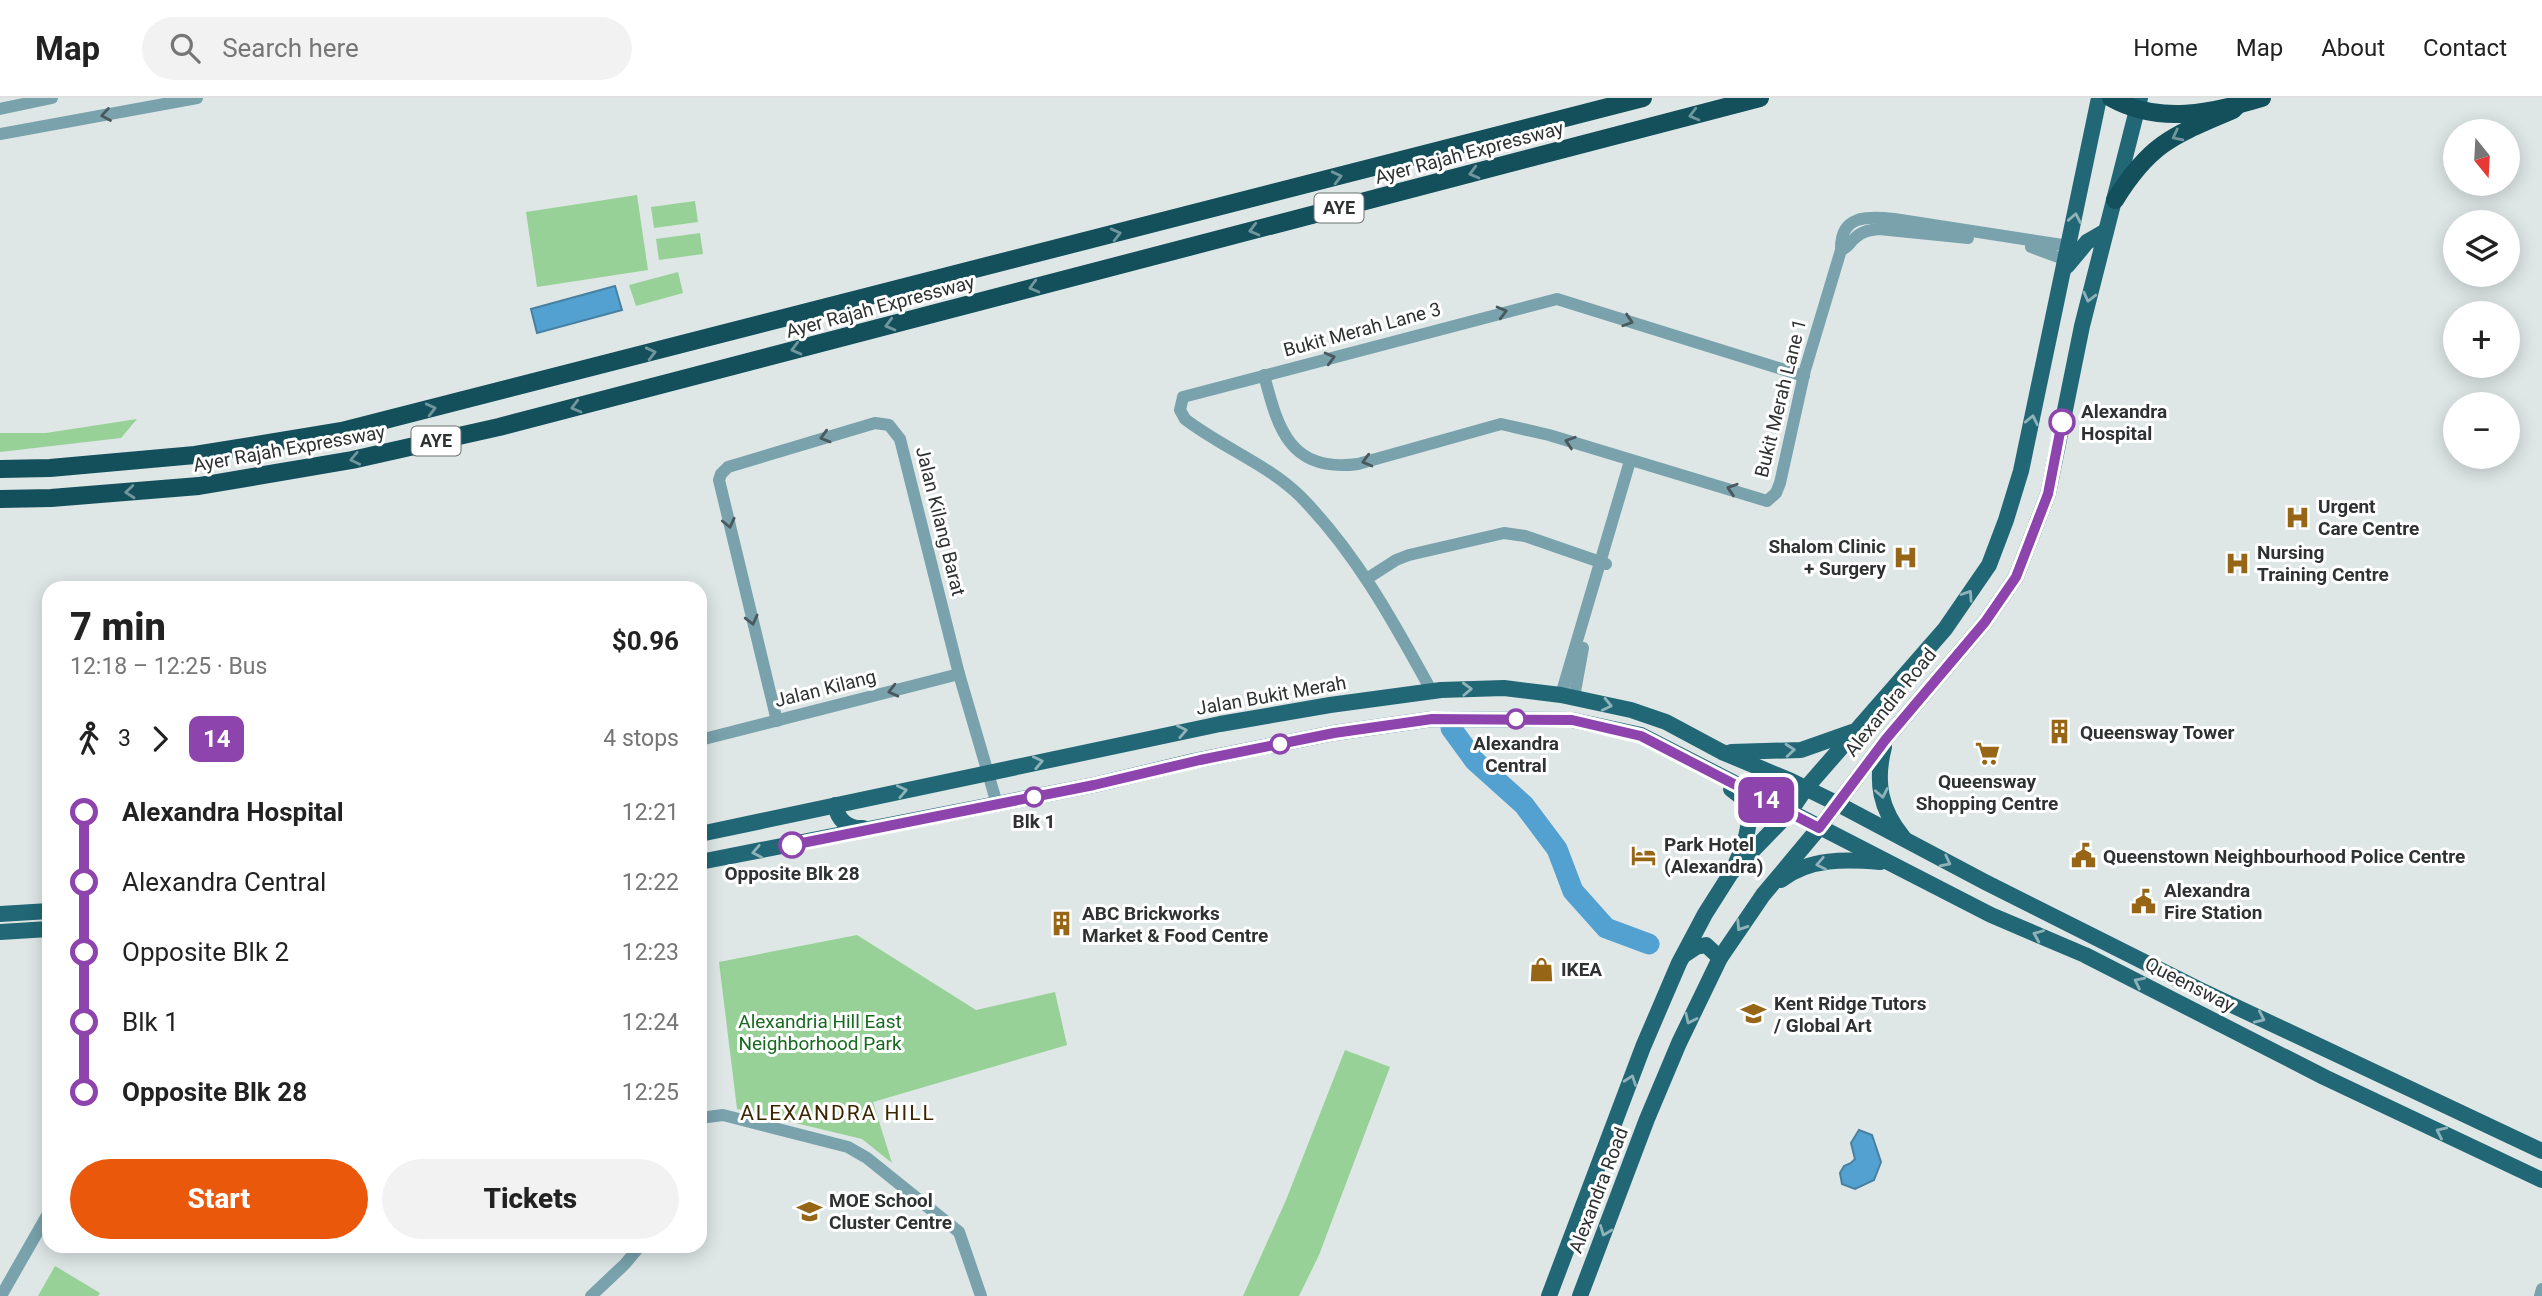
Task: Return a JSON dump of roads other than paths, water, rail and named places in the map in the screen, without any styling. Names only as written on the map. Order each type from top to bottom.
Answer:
[{"type":"highway","name":"Ayer Rajah Expressway","points":[[0,469],[50,468],[195,455],[342,431],[1643,98]]},
{"type":"highway","name":"Ayer Rajah Expressway","points":[[0,499],[51,498],[199,486],[352,460],[499,427],[1760,98]]},
{"type":"highway","points":[[2111,98],[2182,115],[2219,111],[2262,98]]},
{"type":"highway","points":[[2115,200],[2130,175],[2154,149],[2238,106]]},
{"type":"main road","name":"Alexandra Road","points":[[1549,1296],[1643,1047],[1705,914],[1731,873],[1789,813],[1806,788],[1945,629],[1989,565],[2021,471],[2099,98]]},
{"type":"main road","name":"Alexandra Road","points":[[1580,1296],[1651,1109],[1720,958],[1763,895],[1819,828],[1886,739],[1985,622],[2016,577],[2048,494],[2082,326],[2139,104]]},
{"type":"main road","points":[[2067,258],[2106,231]]},
{"type":"main road","name":"Jalan Bukit Merah","points":[[707,832],[1291,711],[1431,690],[1504,688],[1567,696],[1631,710],[1666,722],[1722,752],[1836,803]]},
{"type":"main road","points":[[1291,711],[1296,741]]},
{"type":"main road","points":[[707,861],[997,804],[1296,741],[1432,719],[1572,720],[1641,736],[1819,828]]},
{"type":"main road","points":[[1722,752],[1801,750],[1855,732]]},
{"type":"main road","points":[[1886,739],[1879,766],[1881,792],[1889,820],[1906,841]]},
{"type":"main road","points":[[1710,773],[1744,800],[1749,820],[1745,844],[1731,873]]},
{"type":"main road","name":"Queensway","points":[[1836,803],[2198,989],[2539,1150]]},
{"type":"main road","points":[[835,805],[837,813],[846,825],[857,829],[876,828]]},
{"type":"main road","name":"Queensway","points":[[1819,828],[1991,915],[2085,955],[2324,1077],[2542,1180]]},
{"type":"main road","points":[[1763,895],[1790,873],[1820,862],[1855,860],[1888,863]]},
{"type":"main road","points":[[0,914],[42,911]]},
{"type":"main road","points":[[0,932],[42,929]]},
{"type":"main road","points":[[1684,955],[1696,947],[1706,945],[1720,958]]},
{"type":"main road","points":[[2502,1161],[2516,1151],[2512,1137]]},
{"type":"main road","points":[[2526,1173],[2524,1158],[2528,1153],[2539,1150]]},
{"type":"street","points":[[0,109],[52,98]]},
{"type":"street","points":[[0,134],[197,98]]},
{"type":"street","name":"Bukit Merah Lane 1","points":[[1633,462],[1696,478],[1767,501],[1776,493],[1804,376],[1841,250],[1840,239],[1852,223],[1870,216],[2067,258]]},
{"type":"street","name":"Bukit Merah Lane 3","points":[[1633,462],[1549,435],[1501,424],[1357,464],[1320,464],[1300,452],[1284,435],[1274,412],[1264,375],[1558,299],[1804,376]]},
{"type":"street","points":[[1264,375],[1182,397],[1182,415],[1192,425],[1260,466],[1299,495],[1368,578],[1431,690]]},
{"type":"street","name":"Jalan Kilang Barat","points":[[777,720],[719,480],[721,474],[727,467],[875,423],[889,425],[896,430],[900,439],[959,674],[997,804]]},
{"type":"street","points":[[1567,696],[1633,462]]},
{"type":"street","points":[[1368,578],[1409,555],[1504,533],[1525,536],[1603,563]]},
{"type":"street","name":"Jalan Kilang","points":[[707,738],[959,674]]},
{"type":"street","points":[[707,1117],[723,1115],[848,1147],[867,1157],[959,1232],[981,1296]]},
{"type":"street","points":[[2,1292],[42,1224]]},
{"type":"street","points":[[591,1296],[634,1253]]},
{"type":"street","points":[[2540,1296],[2542,1289]]},
{"type":"water","points":[[615,286],[622,310],[537,333],[531,309]]},
{"type":"water","points":[[1859,1130],[1872,1135],[1881,1162],[1874,1180],[1855,1189],[1842,1184],[1840,1173],[1844,1166],[1855,1159],[1851,1143]]},
{"type":"waterway","points":[[1451,728],[1475,761],[1524,805],[1557,849],[1573,891],[1606,928],[1649,944]]},
{"type":"place","name":"Alexandra Hospital","points":[[2062,422]]},
{"type":"place","name":"Urgent Care Centre","points":[[2298,517]]},
{"type":"place","name":"Shalom Clinic + Surgery","points":[[1906,557]]},
{"type":"place","name":"Nursing Training Centre","points":[[2237,563]]},
{"type":"place","name":"Alexandra Central","points":[[1516,719]]},
{"type":"place","name":"Queensway Tower","points":[[2060,732]]},
{"type":"place","name":"Queensway Shopping Centre","points":[[1987,753]]},
{"type":"place","name":"Blk 1","points":[[1034,797]]},
{"type":"place","name":"Opposite Blk 28","points":[[792,845]]},
{"type":"place","name":"Park Hotel (Alexandra)","points":[[1644,855]]},
{"type":"place","name":"Queenstown Neighbourhood Police Centre","points":[[2083,856]]},
{"type":"place","name":"Alexandra Fire Station","points":[[2144,901]]},
{"type":"place","name":"ABC Brickworks Market & Food Centre","points":[[1062,924]]},
{"type":"place","name":"IKEA","points":[[1541,969]]},
{"type":"place","name":"Kent Ridge Tutors / Global Art","points":[[1754,1014]]},
{"type":"place","name":"MOE School Cluster Centre","points":[[809,1211]]},
{"type":"district","name":"ALEXANDRA HILL","points":[[838,1113]]},
{"type":"park label","name":"Alexandria Hill East Neighborhood Park","points":[[820,1032]]}]
